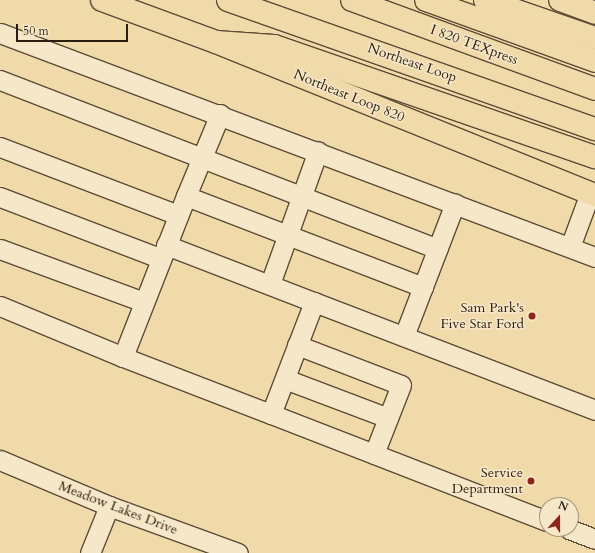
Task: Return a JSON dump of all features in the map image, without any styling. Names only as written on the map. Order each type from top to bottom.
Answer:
[{"type":"main road","name":"Northeast Loop 820","points":[[102,0],[216,42],[592,194]]},
{"type":"main road","name":"Northeast Loop","points":[[228,0],[595,129]]},
{"type":"main road","name":"I 820 TEXpress","points":[[352,0],[595,89]]},
{"type":"main road","name":"I 820 TEXpress","points":[[426,0],[595,61]]},
{"type":"main road","points":[[485,0],[595,38]]},
{"type":"main road","points":[[560,0],[595,13]]},
{"type":"main road","points":[[216,42],[274,46],[595,157]]},
{"type":"street","points":[[0,33],[594,255]]},
{"type":"street","points":[[0,80],[438,249]]},
{"type":"street","points":[[123,357],[163,252],[220,114]]},
{"type":"street","points":[[0,147],[178,215]]},
{"type":"street","points":[[270,284],[318,151]]},
{"type":"street","points":[[570,247],[592,194]]},
{"type":"street","points":[[186,196],[423,287]]},
{"type":"street","points":[[0,197],[163,252],[270,284],[595,410]]},
{"type":"street","points":[[404,336],[455,203]]},
{"type":"street","points":[[0,249],[144,302]]},
{"type":"street","points":[[271,414],[314,302]]},
{"type":"street","points":[[0,306],[123,357],[539,518]]},
{"type":"street","points":[[297,345],[401,385],[374,454]]},
{"type":"street","points":[[284,379],[388,418]]},
{"type":"street","name":"Meadow Lakes Drive","points":[[0,460],[109,506],[238,553]]},
{"type":"street","points":[[90,553],[109,506]]},
{"type":"street","points":[[579,533],[595,539]]},
{"type":"place","name":"Sam Park's Five Star Ford","points":[[532,316]]},
{"type":"place","name":"Service Department","points":[[531,481]]}]
